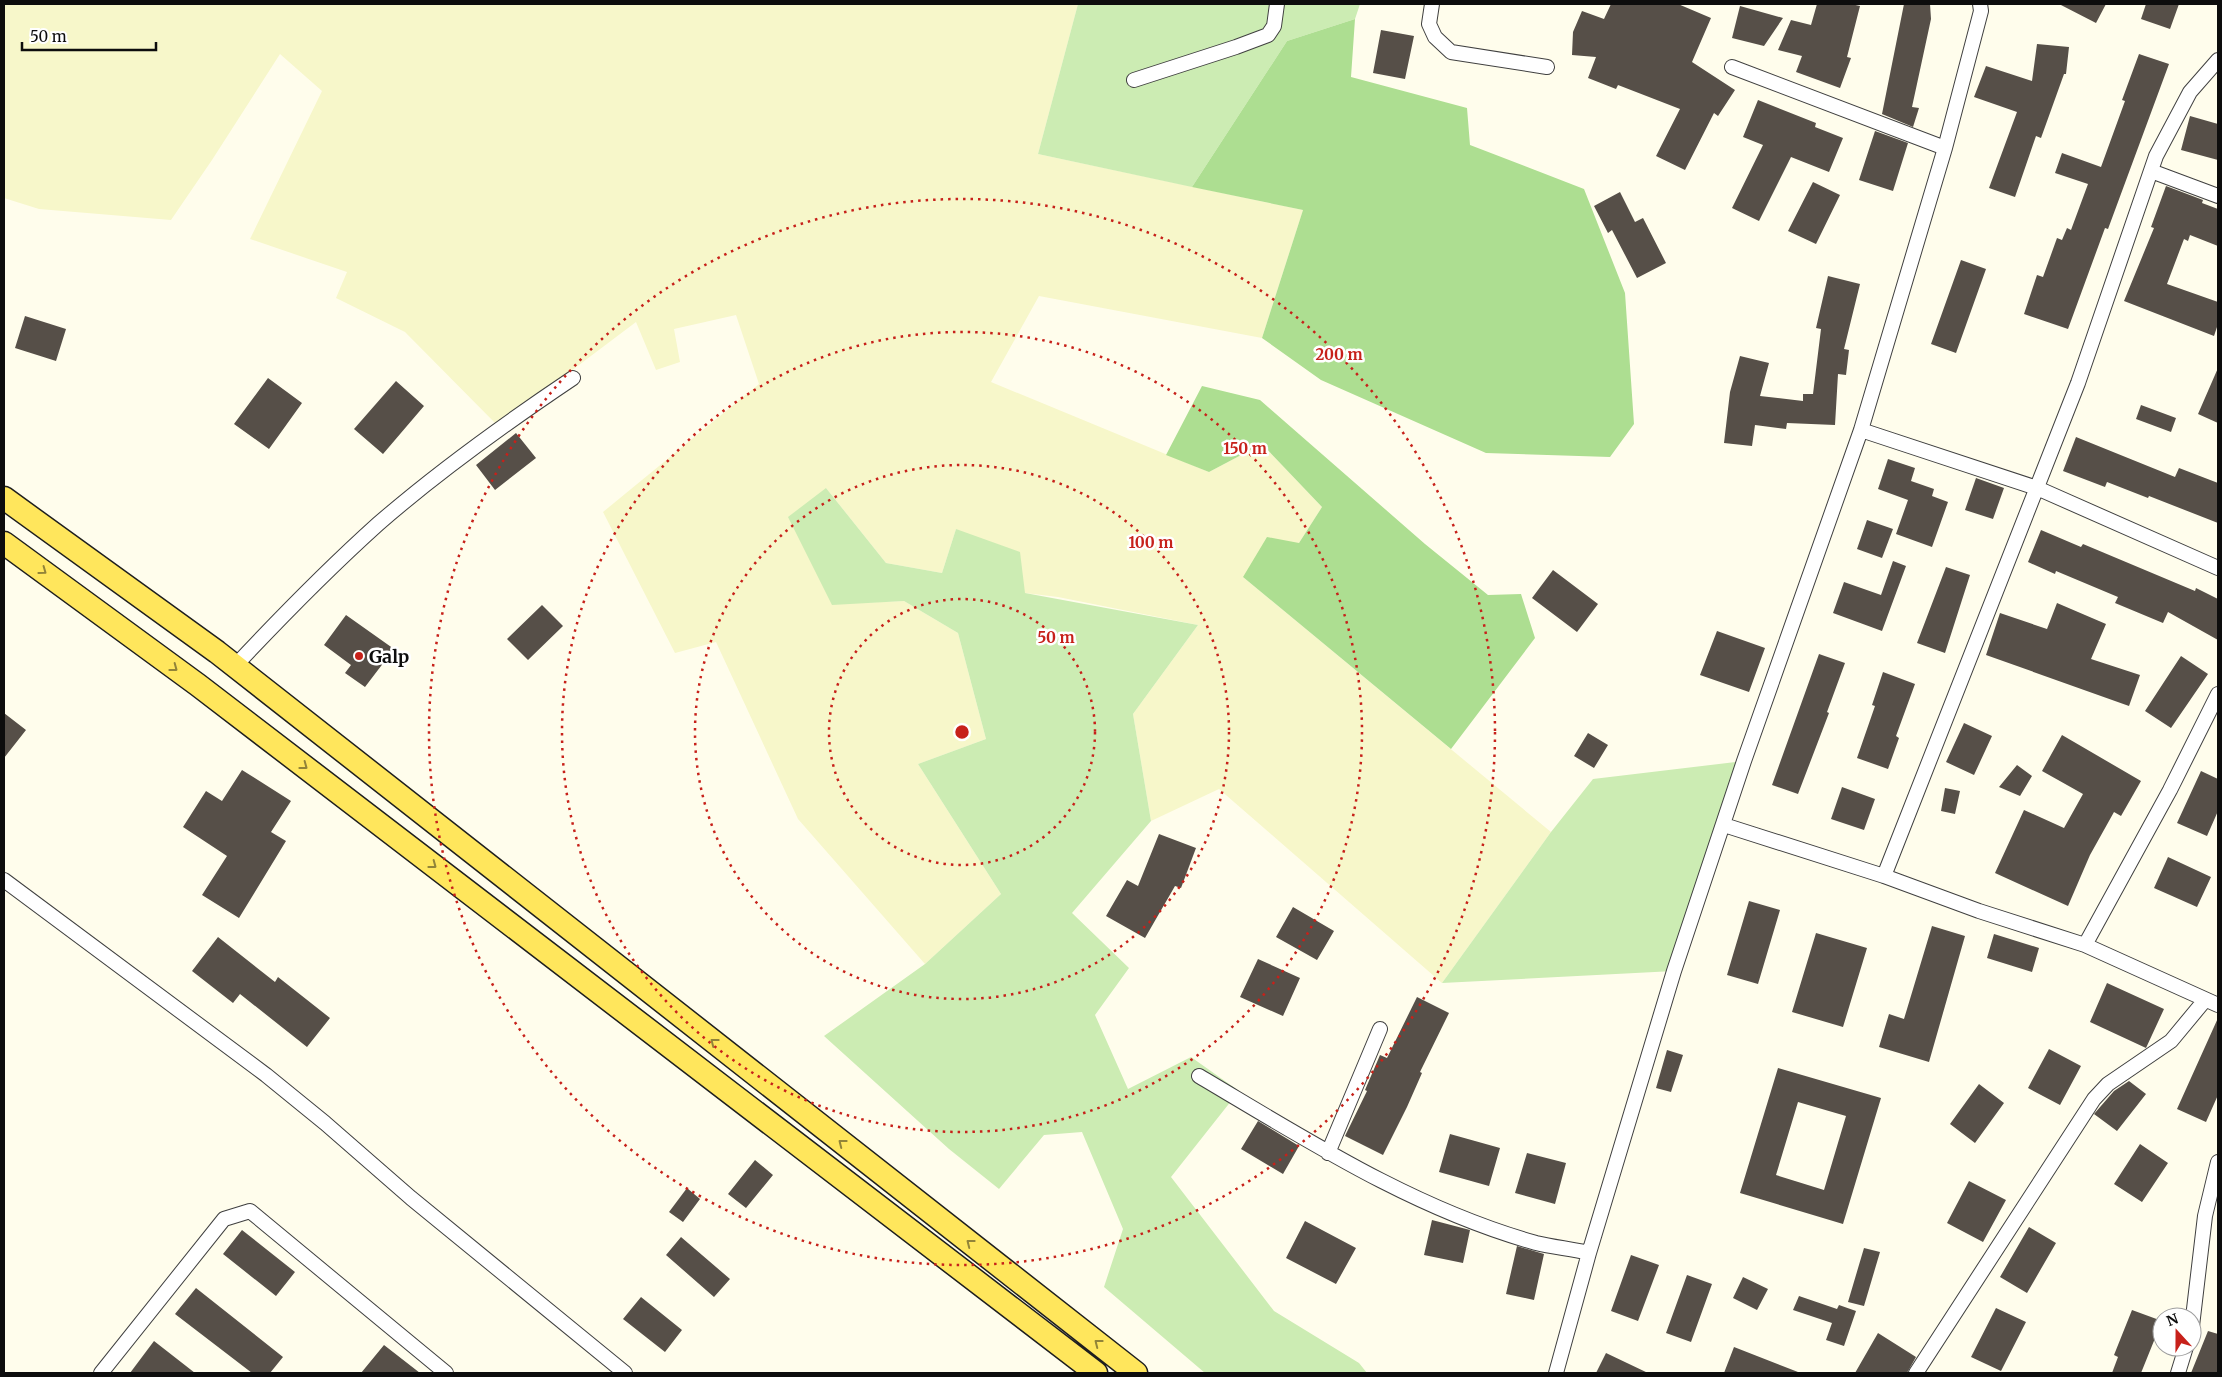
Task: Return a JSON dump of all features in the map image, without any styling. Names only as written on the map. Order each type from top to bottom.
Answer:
[{"type":"main road","points":[[4,498],[235,666],[1136,1373]]},
{"type":"main road","points":[[4,543],[198,685],[1096,1373]]},
{"type":"street","points":[[1134,80],[1268,35],[1274,26],[1277,4]]},
{"type":"street","points":[[1432,4],[1429,24],[1435,37],[1451,52],[1546,67]]},
{"type":"street","points":[[1556,1373],[1589,1253],[1674,971],[1744,760],[1861,430],[1946,148],[1984,6]]},
{"type":"street","points":[[1884,876],[2078,383],[2156,156],[2190,92],[2218,60]]},
{"type":"street","points":[[1732,67],[1946,148]]},
{"type":"street","points":[[2151,171],[2218,196]]},
{"type":"street","points":[[235,666],[312,586],[379,524],[479,444],[573,378]]},
{"type":"street","points":[[1861,430],[2037,488],[2218,568]]},
{"type":"street","points":[[2085,945],[2170,790],[2218,694]]},
{"type":"street","points":[[1724,825],[1884,876],[1979,911],[2085,945],[2212,1002],[2170,1041],[2108,1084],[2094,1100],[1916,1373]]},
{"type":"street","points":[[6,888],[266,1075],[325,1123],[418,1205],[625,1373]]},
{"type":"street","points":[[1328,1153],[1380,1029]]},
{"type":"street","points":[[1199,1076],[1328,1153],[1405,1192],[1475,1222],[1538,1243],[1589,1253]]},
{"type":"street","points":[[2194,1307],[2205,1216],[2218,1162]]},
{"type":"street","points":[[101,1373],[224,1219],[250,1211],[446,1373]]},
{"type":"street","points":[[2178,1373],[2183,1357]]},
{"type":"green space","points":[[4,4],[1078,4],[1038,154],[1303,210],[1262,338],[1039,296],[991,382],[1209,472],[1262,444],[1322,507],[1299,543],[1243,577],[1551,832],[1442,983],[1219,789],[1151,821],[1133,714],[1198,625],[1058,597],[1025,593],[956,529],[942,573],[886,563],[826,488],[832,604],[904,601],[958,633],[986,739],[918,764],[1001,894],[925,964],[798,819],[716,642],[675,653],[603,512],[759,384],[736,315],[674,329],[680,362],[656,370],[636,322],[498,426],[405,332],[336,298],[347,272],[250,239],[322,91],[280,54],[171,220],[39,209],[4,198]]},
{"type":"green space","points":[[1078,4],[1360,4],[1355,19],[1287,41],[1192,187],[1038,154]]},
{"type":"green space","points":[[1355,19],[1351,77],[1467,108],[1470,145],[1584,189],[1625,293],[1634,424],[1610,457],[1486,453],[1321,380],[1262,338],[1303,210],[1192,187],[1287,41]]},
{"type":"green space","points":[[1202,386],[1260,400],[1425,544],[1488,595],[1521,594],[1535,638],[1451,749],[1243,577],[1267,537],[1299,543],[1322,507],[1262,444],[1209,472],[1166,455]]},
{"type":"green space","points":[[826,488],[886,563],[942,573],[956,529],[1020,552],[1025,593],[1198,625],[1133,714],[1151,821],[1072,913],[1129,968],[1095,1015],[1128,1089],[1191,1057],[1239,1091],[1171,1177],[1274,1311],[1359,1363],[1367,1373],[1205,1373],[1104,1287],[1123,1229],[1082,1132],[1044,1135],[999,1189],[949,1149],[824,1036],[925,964],[1001,894],[918,764],[986,739],[958,633],[904,601],[832,605],[788,517]]},
{"type":"green space","points":[[1744,761],[1674,971],[1442,983],[1551,832],[1593,779]]},
{"type":"building","points":[[1611,4],[1678,4],[1711,18],[1692,62],[1735,90],[1718,116],[1714,113],[1685,170],[1656,156],[1680,109],[1618,85],[1616,89],[1588,78],[1596,57],[1572,55],[1573,32],[1582,11],[1604,19]]},
{"type":"building","points":[[1817,4],[1851,4],[1860,6],[1847,57],[1851,58],[1840,88],[1796,72],[1802,56],[1778,50],[1791,20],[1811,25]]},
{"type":"building","points":[[1904,4],[1930,4],[1931,19],[1912,107],[1919,108],[1913,127],[1882,114]]},
{"type":"building","points":[[2059,4],[2106,4],[2096,23]]},
{"type":"building","points":[[2146,4],[2179,4],[2170,29],[2141,19]]},
{"type":"building","points":[[1740,6],[1783,18],[1764,46],[1732,38]]},
{"type":"building","points":[[1381,30],[1414,36],[1405,79],[1373,73]]},
{"type":"building","points":[[2037,44],[2069,47],[2066,74],[2064,74],[2041,138],[2036,136],[2015,197],[1989,188],[2017,112],[1974,97],[1986,66],[2032,81]]},
{"type":"building","points":[[2139,54],[2169,64],[2108,229],[2105,228],[2068,329],[2024,314],[2037,275],[2043,277],[2057,238],[2062,240],[2067,228],[2071,230],[2088,184],[2055,173],[2062,153],[2101,167],[2125,101],[2122,100]]},
{"type":"building","points":[[1758,100],[1816,123],[1815,127],[1843,138],[1829,172],[1791,157],[1759,221],[1732,208],[1763,145],[1743,137]]},
{"type":"building","points":[[2190,116],[2218,124],[2218,160],[2181,150]]},
{"type":"building","points":[[1875,131],[1908,143],[1893,191],[1859,180]]},
{"type":"building","points":[[1813,182],[1840,195],[1816,244],[1788,231]]},
{"type":"building","points":[[2166,186],[2203,200],[2202,203],[2218,209],[2218,246],[2190,235],[2188,241],[2184,239],[2167,284],[2218,302],[2218,324],[2214,336],[2124,301],[2154,228],[2151,227]]},
{"type":"building","points":[[1620,192],[1635,222],[1643,218],[1666,263],[1637,278],[1612,230],[1608,233],[1594,206]]},
{"type":"building","points":[[1961,260],[1986,269],[1956,353],[1931,344]]},
{"type":"building","points":[[1828,276],[1860,284],[1844,349],[1849,350],[1846,375],[1838,374],[1835,425],[1787,423],[1786,429],[1755,425],[1752,446],[1724,443],[1730,392],[1740,356],[1769,363],[1760,396],[1803,401],[1803,394],[1813,394],[1821,329],[1816,328]]},
{"type":"building","points":[[25,316],[66,329],[56,361],[15,348]]},
{"type":"building","points":[[2218,368],[2218,423],[2198,414]]},
{"type":"building","points":[[268,378],[302,403],[269,449],[234,424]]},
{"type":"building","points":[[396,381],[424,406],[383,454],[354,429]]},
{"type":"building","points":[[2141,405],[2176,418],[2171,432],[2136,419]]},
{"type":"building","points":[[516,433],[536,458],[495,490],[476,465]]},
{"type":"building","points":[[2076,437],[2175,477],[2179,468],[2218,483],[2218,523],[2149,496],[2148,498],[2107,482],[2105,487],[2063,471]]},
{"type":"building","points":[[1888,459],[1915,468],[1911,481],[1934,489],[1932,496],[1948,502],[1932,547],[1896,534],[1908,500],[1878,489]]},
{"type":"building","points":[[1976,478],[2004,488],[1993,519],[1965,510]]},
{"type":"building","points":[[1867,520],[1893,529],[1882,558],[1857,549]]},
{"type":"building","points":[[2041,530],[2081,547],[2083,544],[2195,591],[2196,588],[2218,599],[2218,640],[2168,612],[2163,623],[2115,603],[2118,597],[2056,571],[2055,574],[2028,562]]},
{"type":"building","points":[[1893,561],[1906,566],[1882,631],[1833,613],[1844,582],[1881,595]]},
{"type":"building","points":[[1946,567],[1970,575],[1945,653],[1917,643]]},
{"type":"building","points":[[1553,570],[1598,604],[1577,632],[1532,598]]},
{"type":"building","points":[[2057,603],[2106,624],[2091,659],[2140,675],[2129,706],[1986,655],[2000,613],[2047,629]]},
{"type":"building","points":[[542,605],[563,626],[528,660],[507,639]]},
{"type":"building","points":[[346,615],[394,649],[365,687],[345,673],[351,665],[324,645]]},
{"type":"building","points":[[1717,631],[1765,648],[1749,692],[1700,675]]},
{"type":"building","points":[[1819,654],[1845,663],[1827,712],[1829,713],[1798,794],[1772,785]]},
{"type":"building","points":[[2181,656],[2208,674],[2171,728],[2145,711]]},
{"type":"building","points":[[1883,672],[1915,684],[1896,736],[1899,738],[1888,769],[1857,758],[1875,706],[1872,705]]},
{"type":"building","points":[[4,713],[26,730],[4,758]]},
{"type":"building","points":[[1964,723],[1992,736],[1974,775],[1946,762]]},
{"type":"building","points":[[1588,733],[1608,745],[1594,768],[1574,756]]},
{"type":"building","points":[[2062,735],[2141,781],[2121,816],[2114,812],[2090,855],[2068,906],[1995,873],[2024,810],[2064,828],[2083,794],[2042,771]]},
{"type":"building","points":[[2017,765],[2032,776],[2020,796],[1999,787]]},
{"type":"building","points":[[242,770],[291,801],[271,832],[286,841],[239,918],[202,895],[227,856],[183,827],[206,791],[222,801]]},
{"type":"building","points":[[2201,771],[2218,779],[2218,811],[2207,836],[2177,823]]},
{"type":"building","points":[[1842,787],[1875,799],[1864,830],[1831,819]]},
{"type":"building","points":[[1945,788],[1960,791],[1955,814],[1941,811]]},
{"type":"building","points":[[1159,834],[1196,848],[1181,888],[1175,886],[1145,938],[1106,916],[1127,880],[1138,886]]},
{"type":"building","points":[[2168,857],[2211,877],[2197,907],[2154,888]]},
{"type":"building","points":[[1749,901],[1780,910],[1758,984],[1727,975]]},
{"type":"building","points":[[1293,907],[1334,931],[1317,960],[1276,937]]},
{"type":"building","points":[[1932,926],[1965,936],[1929,1062],[1879,1047],[1889,1014],[1904,1019]]},
{"type":"building","points":[[1816,933],[1867,948],[1843,1027],[1792,1012]]},
{"type":"building","points":[[1994,934],[2039,948],[2032,972],[1987,958]]},
{"type":"building","points":[[218,937],[275,982],[278,977],[330,1018],[307,1047],[240,994],[233,1003],[192,971]]},
{"type":"building","points":[[1258,959],[1300,978],[1283,1016],[1240,997]]},
{"type":"building","points":[[2107,983],[2164,1009],[2146,1048],[2090,1022]]},
{"type":"building","points":[[1417,997],[1449,1013],[1420,1072],[1422,1073],[1407,1107],[1383,1155],[1345,1136],[1367,1091],[1365,1090],[1380,1055],[1387,1058]]},
{"type":"building","points":[[2218,1018],[2218,1095],[2206,1122],[2177,1109]]},
{"type":"building","points":[[2049,1049],[2081,1066],[2060,1105],[2028,1088]]},
{"type":"building","points":[[1667,1050],[1683,1055],[1671,1092],[1656,1088]]},
{"type":"building","points":[[1778,1068],[1881,1098],[1843,1224],[1740,1193]],"holes":[[[1798,1102],[1846,1116],[1824,1190],[1776,1175]]]},
{"type":"building","points":[[2129,1081],[2146,1094],[2117,1131],[2094,1114],[2114,1091]]},
{"type":"building","points":[[1979,1084],[2004,1103],[1975,1143],[1950,1124]]},
{"type":"building","points":[[1258,1121],[1299,1146],[1283,1174],[1241,1149]]},
{"type":"building","points":[[1450,1134],[1500,1148],[1489,1186],[1439,1172]]},
{"type":"building","points":[[2140,1144],[2168,1163],[2142,1202],[2114,1184]]},
{"type":"building","points":[[1527,1153],[1566,1163],[1555,1204],[1515,1193]]},
{"type":"building","points":[[755,1160],[773,1175],[746,1208],[728,1194]]},
{"type":"building","points":[[1969,1181],[2006,1200],[1983,1242],[1947,1223]]},
{"type":"building","points":[[687,1188],[700,1199],[683,1222],[669,1212]]},
{"type":"building","points":[[1432,1220],[1470,1230],[1463,1263],[1424,1255]]},
{"type":"building","points":[[1305,1221],[1356,1248],[1336,1284],[1286,1258]]},
{"type":"building","points":[[2029,1227],[2056,1243],[2027,1293],[2000,1277]]},
{"type":"building","points":[[242,1230],[295,1272],[276,1296],[223,1254]]},
{"type":"building","points":[[681,1237],[730,1279],[714,1297],[666,1255]]},
{"type":"building","points":[[1517,1246],[1544,1254],[1534,1300],[1506,1294]]},
{"type":"building","points":[[1864,1248],[1880,1252],[1864,1306],[1848,1302]]},
{"type":"building","points":[[1631,1255],[1659,1265],[1638,1321],[1611,1311]]},
{"type":"building","points":[[1687,1275],[1712,1284],[1691,1342],[1666,1333]]},
{"type":"building","points":[[1743,1277],[1768,1289],[1757,1310],[1733,1298]]},
{"type":"building","points":[[196,1288],[283,1357],[270,1373],[252,1373],[175,1314]]},
{"type":"building","points":[[1799,1296],[1837,1309],[1839,1305],[1856,1311],[1844,1346],[1826,1340],[1832,1323],[1793,1310]]},
{"type":"building","points":[[641,1297],[682,1330],[665,1352],[623,1319]]},
{"type":"building","points":[[1996,1308],[2026,1322],[2001,1371],[1971,1357]]},
{"type":"building","points":[[2132,1310],[2152,1317],[2152,1346],[2141,1373],[2112,1373],[2118,1357],[2114,1355]]},
{"type":"building","points":[[2208,1331],[2218,1334],[2218,1373],[2191,1373],[2197,1357],[2202,1357],[2202,1346]]},
{"type":"building","points":[[1878,1333],[1916,1357],[1907,1373],[1855,1373]]},
{"type":"building","points":[[154,1341],[195,1373],[130,1373]]},
{"type":"building","points":[[384,1345],[420,1373],[361,1373]]},
{"type":"building","points":[[1734,1347],[1798,1372],[1798,1373],[1724,1373]]},
{"type":"building","points":[[1606,1353],[1648,1373],[1596,1373]]},
{"type":"place","name":"Galp","points":[[359,656]]}]
